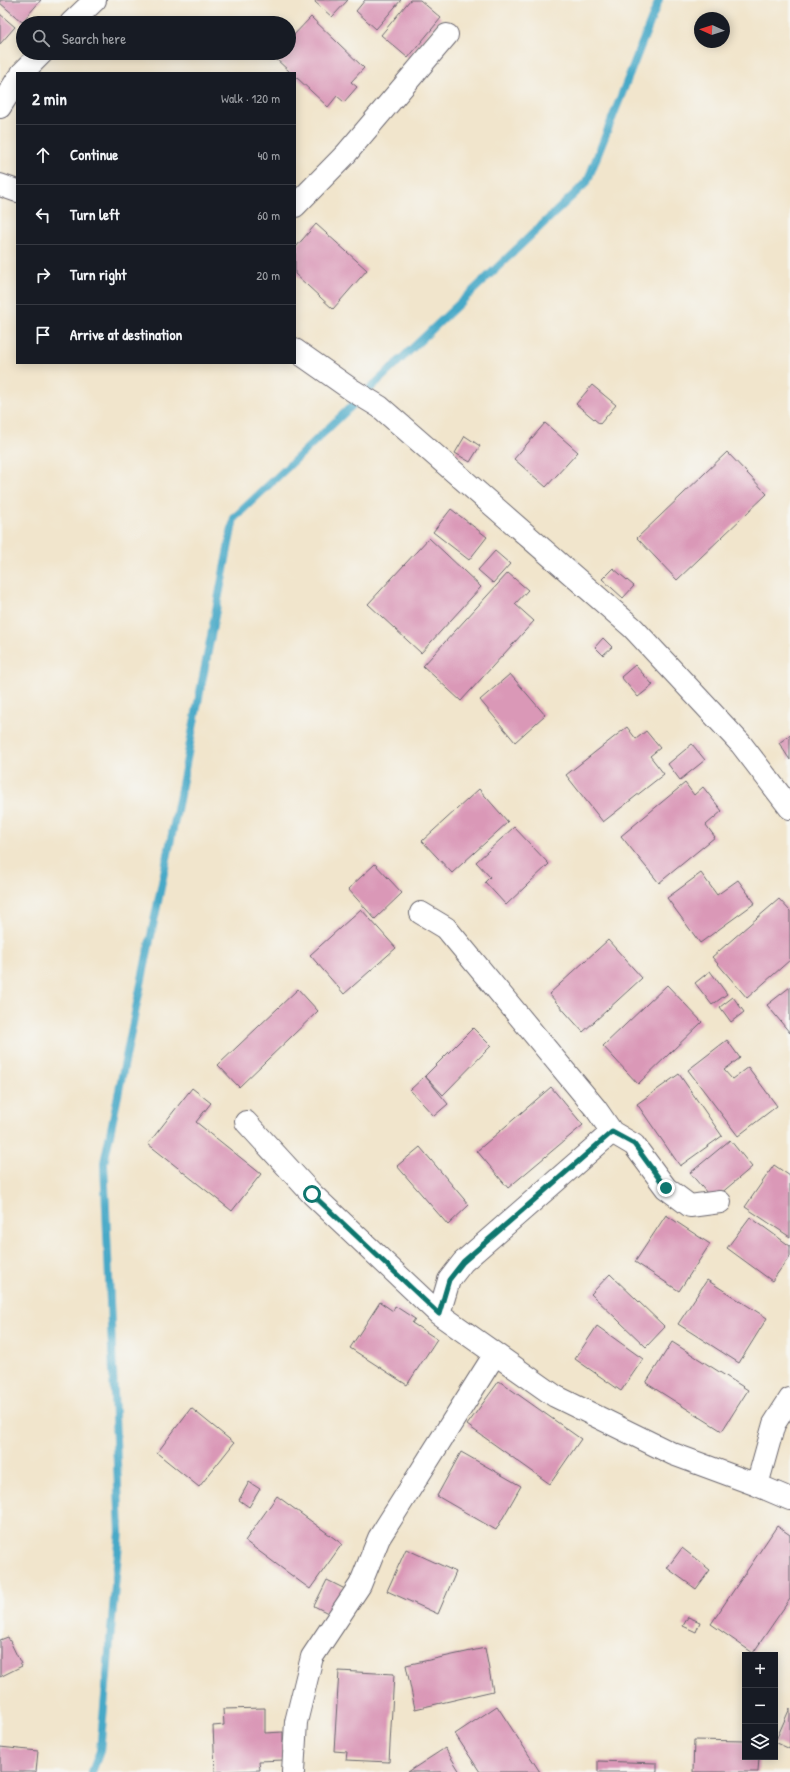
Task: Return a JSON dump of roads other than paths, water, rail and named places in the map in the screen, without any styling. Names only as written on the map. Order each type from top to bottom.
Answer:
[{"type":"street","points":[[77,16],[88,2]]},
{"type":"street","points":[[296,205],[345,156],[447,35]]},
{"type":"street","points":[[23,72],[35,60]]},
{"type":"street","points":[[0,107],[16,82]]},
{"type":"street","points":[[0,185],[16,191]]},
{"type":"street","points":[[296,351],[352,390],[380,407],[633,628],[741,744],[790,808]]},
{"type":"street","points":[[421,913],[446,928],[596,1109],[612,1132],[634,1144],[666,1188],[690,1206],[720,1202]]},
{"type":"street","points":[[246,1122],[312,1194],[439,1314],[495,1354],[562,1399],[673,1454],[757,1485],[790,1499]]},
{"type":"street","points":[[439,1314],[449,1280],[463,1262],[612,1132]]},
{"type":"street","points":[[293,1772],[296,1722],[312,1657],[360,1585],[379,1538],[495,1354]]},
{"type":"street","points":[[757,1485],[774,1424],[790,1399]]},
{"type":"waterway","points":[[92,1772],[100,1751],[120,1532],[104,1163],[177,810],[234,518],[587,182],[659,0]]}]
